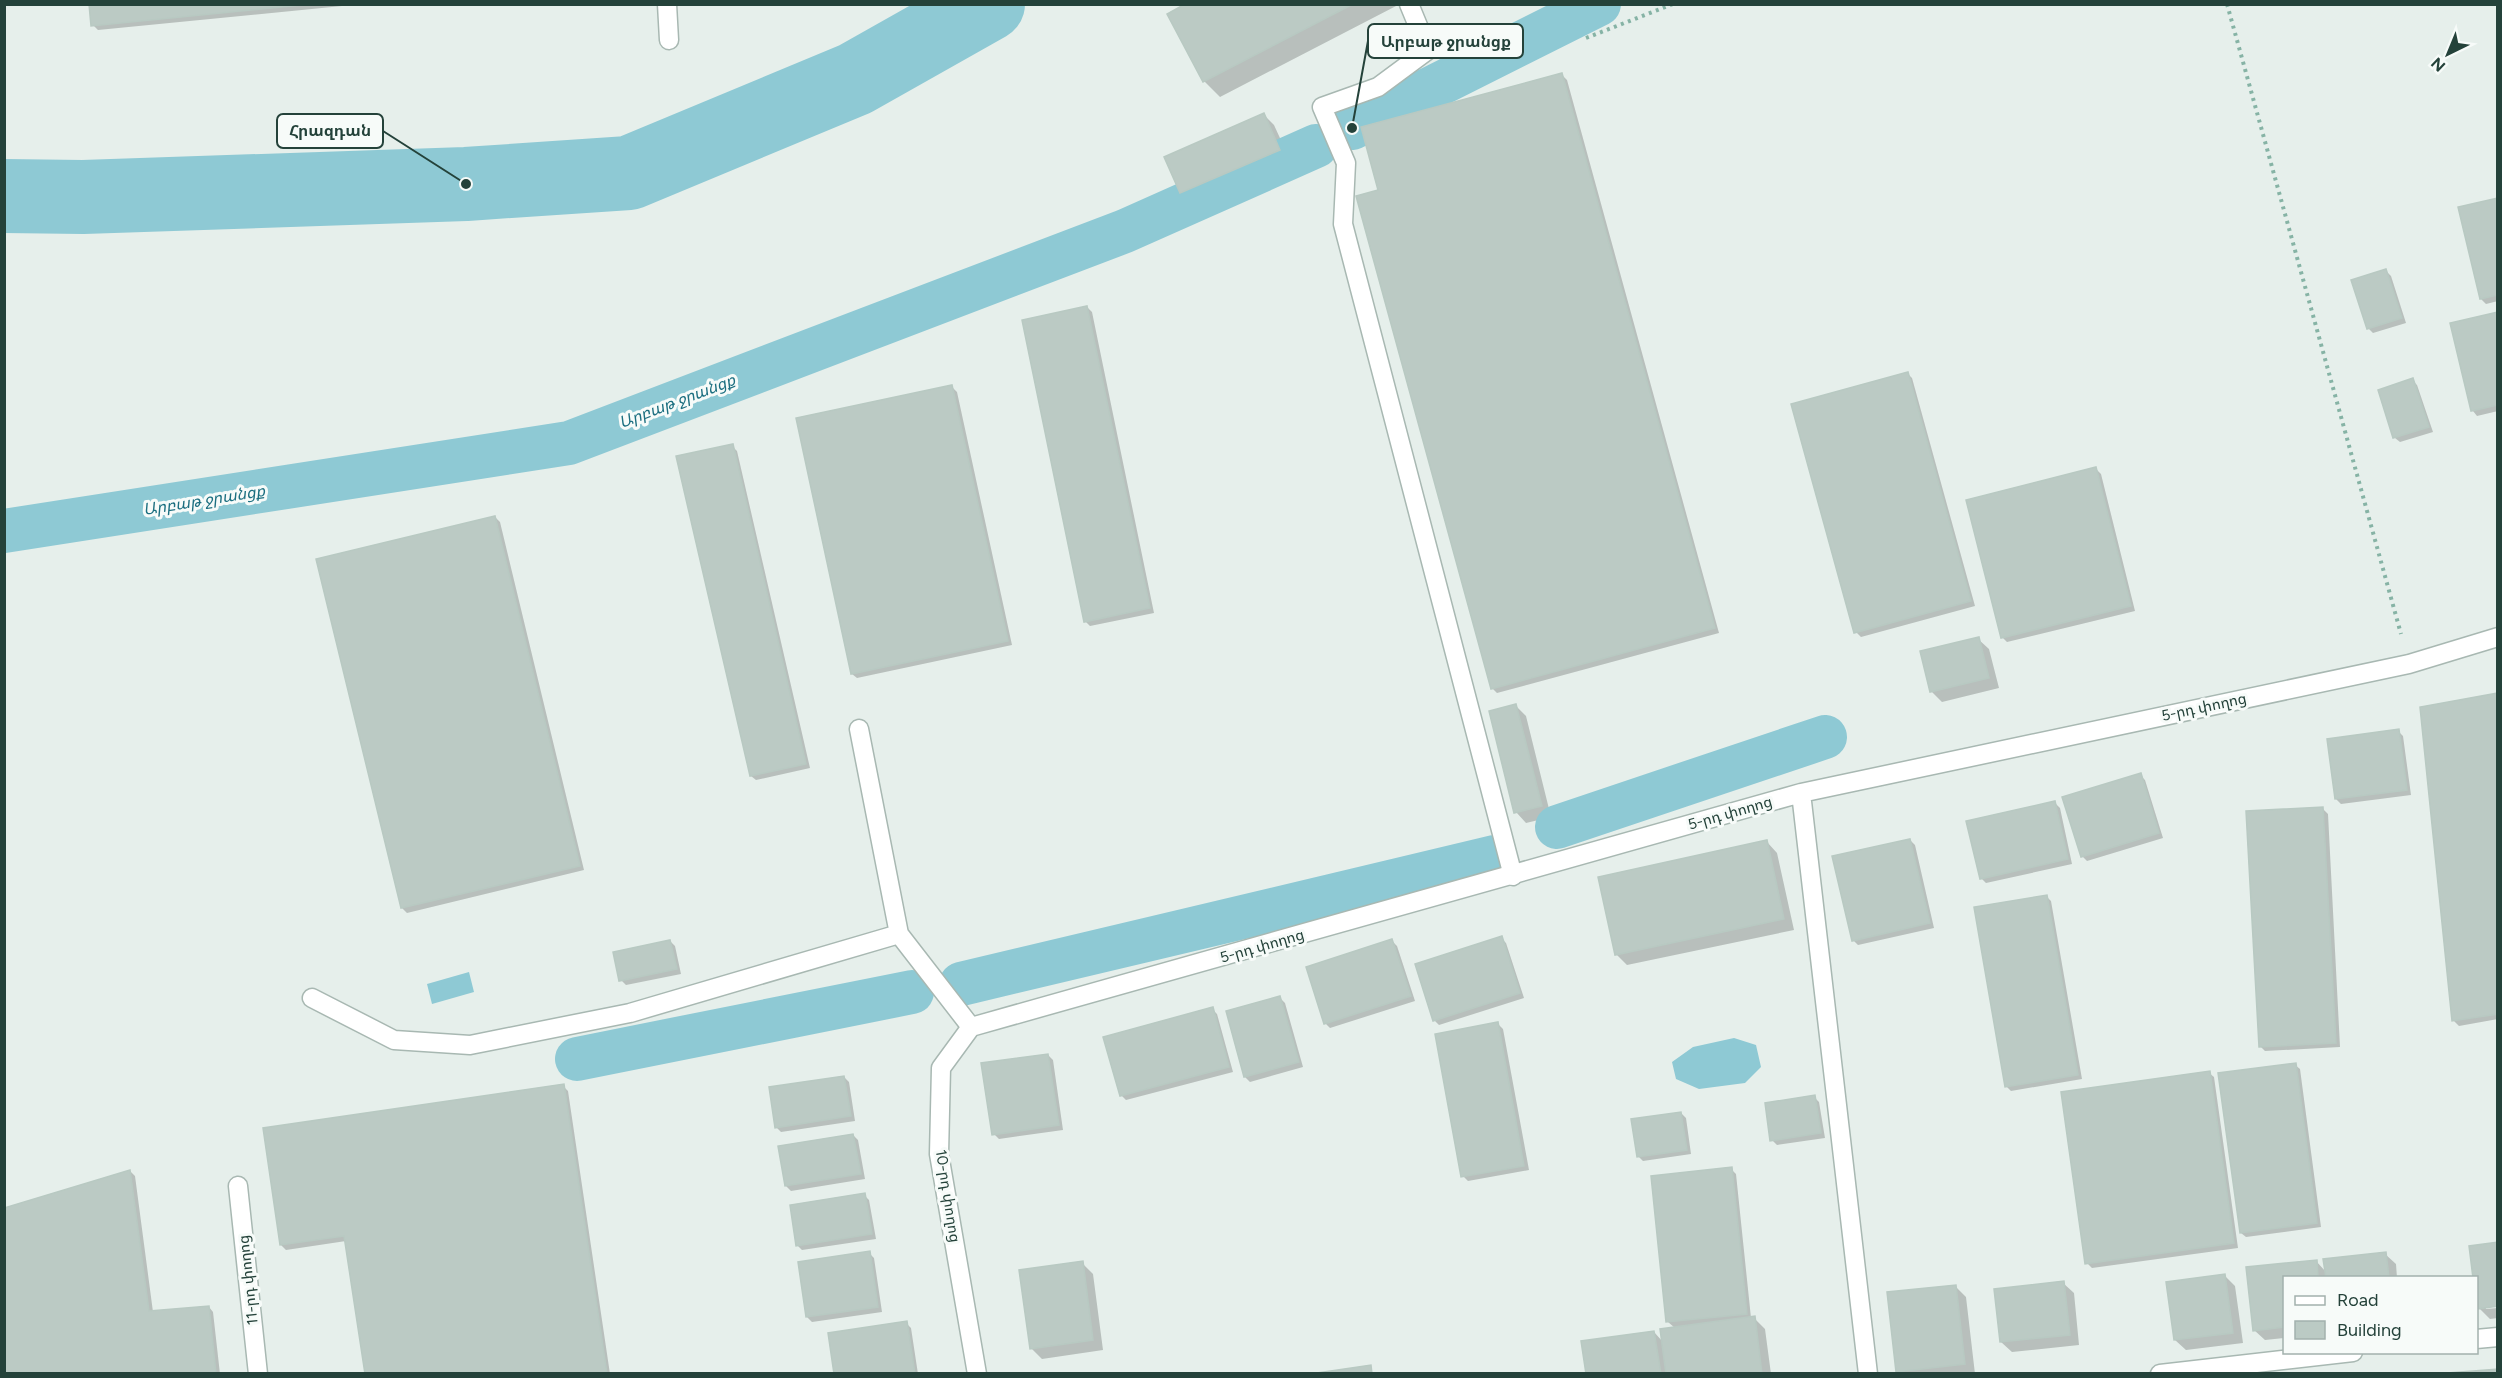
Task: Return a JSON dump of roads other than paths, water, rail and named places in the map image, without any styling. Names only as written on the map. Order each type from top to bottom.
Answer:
[{"type":"street","points":[[666,4],[669,40]]},
{"type":"street","points":[[1409,4],[1428,50],[1378,87],[1322,107],[1346,163],[1343,224],[1513,876]]},
{"type":"street","name":"5-րդ փողոց","points":[[971,1027],[1801,793],[2409,664],[2498,637]]},
{"type":"street","points":[[859,729],[899,934],[971,1027]]},
{"type":"street","points":[[1801,793],[1868,1374]]},
{"type":"street","points":[[312,998],[394,1040],[470,1045],[630,1013],[899,934]]},
{"type":"street","name":"10-րդ փողոց","points":[[971,1027],[941,1068],[939,1154],[977,1374]]},
{"type":"street","name":"11-րդ փողոց","points":[[238,1186],[258,1374]]},
{"type":"street","points":[[2478,1339],[2498,1337]]},
{"type":"street","points":[[2160,1374],[2344,1354]]},
{"type":"water","points":[[469,972],[474,992],[432,1004],[427,984]]},
{"type":"water","points":[[1734,1038],[1756,1045],[1761,1067],[1745,1083],[1699,1089],[1676,1079],[1672,1062],[1693,1047]]},
{"type":"waterway","points":[[4,196],[83,197],[466,184],[629,173],[855,79],[988,4]]},
{"type":"waterway","name":"Արբաթ ջրանցք","points":[[1352,128],[1599,4]]},
{"type":"waterway","name":"Արբաթ ջրանցք","points":[[4,531],[569,443],[1125,231],[1316,146]]},
{"type":"waterway","points":[[1557,827],[1825,737]]},
{"type":"waterway","points":[[961,984],[1495,857]]},
{"type":"waterway","points":[[577,1059],[912,992]]},
{"type":"place","name":"Արբաթ ջրանցք","points":[[1352,128]]},
{"type":"place","name":"Հրազդան","points":[[466,184]]}]
